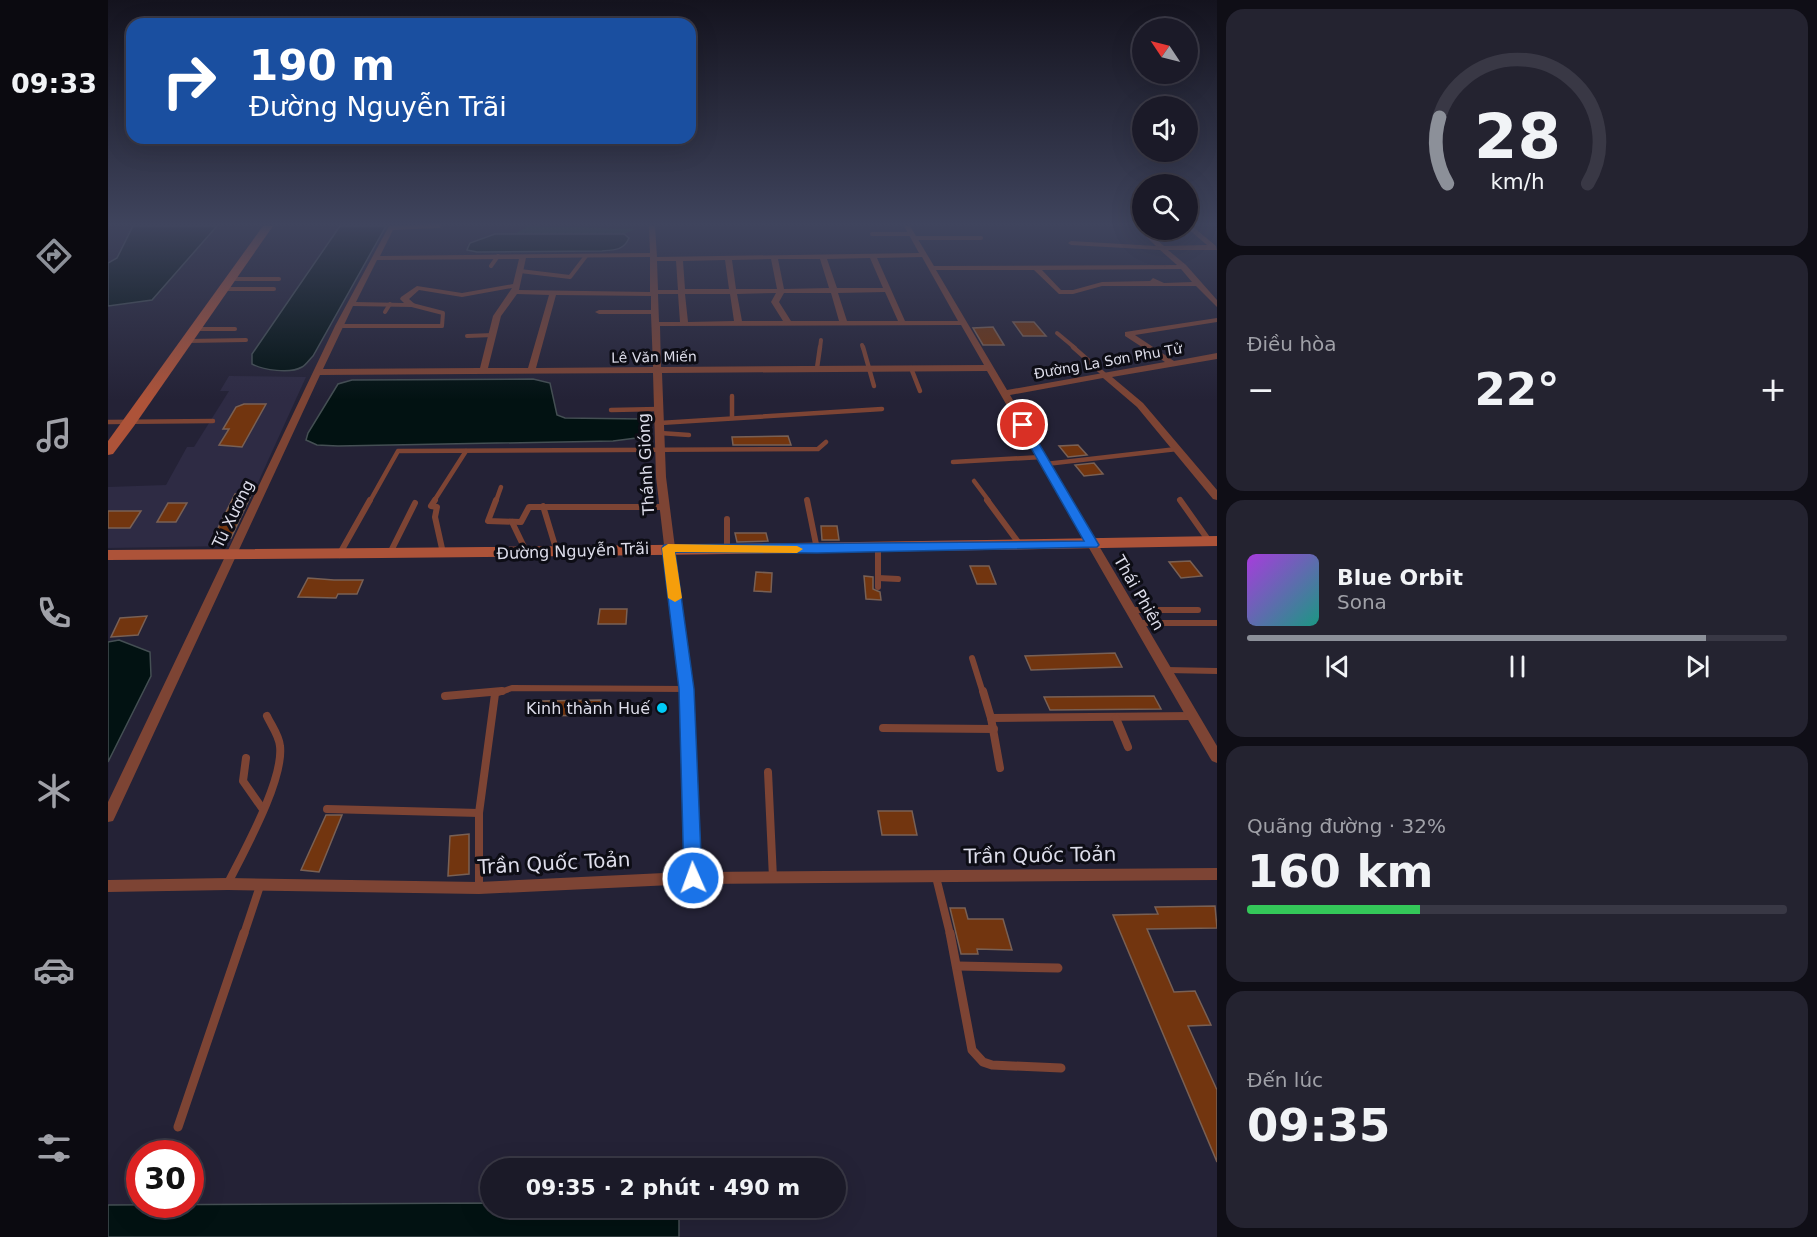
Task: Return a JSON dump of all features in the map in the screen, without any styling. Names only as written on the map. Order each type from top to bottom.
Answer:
[{"type":"main road","points":[[108,451],[197,329],[224,284]]},
{"type":"main road","name":"Đường Nguyễn Trãi","points":[[108,555],[527,553],[668,548],[878,549],[1213,541]]},
{"type":"street","name":"Tú Xương","points":[[108,818],[339,326],[363,284]]},
{"type":"street","points":[[483,372],[496,316],[518,284]]},
{"type":"street","name":"Thánh Gióng","points":[[654,284],[663,507],[687,689],[693,878]]},
{"type":"street","points":[[681,284],[684,324]]},
{"type":"street","points":[[732,284],[738,323]]},
{"type":"street","points":[[779,284],[781,291],[775,302],[789,324]]},
{"type":"street","points":[[832,284],[844,323]]},
{"type":"street","points":[[884,284],[902,322]]},
{"type":"street","name":"Thái Phiên","points":[[941,284],[1217,758]]},
{"type":"street","points":[[1051,284],[1059,292],[1073,292],[1102,284],[1117,284]]},
{"type":"street","points":[[1185,284],[1196,284],[1217,305]]},
{"type":"street","points":[[412,305],[404,299],[417,288],[462,295],[517,288],[553,293],[887,290]]},
{"type":"street","points":[[531,372],[553,293]]},
{"type":"street","points":[[352,304],[412,305]]},
{"type":"street","points":[[599,312],[655,312]]},
{"type":"street","points":[[1172,363],[1128,334],[1217,320]]},
{"type":"street","points":[[656,324],[963,322]]},
{"type":"street","name":"Đường La Sơn Phu Tử","points":[[1004,393],[1217,356]]},
{"type":"street","name":"Lê Văn Miến","points":[[318,372],[990,368]]},
{"type":"street","points":[[1106,376],[1140,405],[1217,497]]},
{"type":"street","name":"Trần Quốc Toản","points":[[108,886],[228,884],[479,888],[693,878],[1217,874]]},
{"type":"lane","points":[[224,284],[274,289]]},
{"type":"lane","points":[[385,312],[390,304]]},
{"type":"lane","points":[[339,326],[442,326],[443,313],[412,305]]},
{"type":"lane","points":[[197,329],[235,329]]},
{"type":"lane","points":[[1057,333],[1106,376]]},
{"type":"lane","points":[[467,336],[493,335]]},
{"type":"lane","points":[[188,341],[246,340]]},
{"type":"lane","points":[[817,369],[821,340]]},
{"type":"lane","points":[[862,345],[874,386]]},
{"type":"lane","points":[[911,368],[920,391]]},
{"type":"lane","points":[[732,396],[732,418]]},
{"type":"lane","points":[[611,410],[659,409]]},
{"type":"lane","points":[[660,428],[732,418],[882,409]]},
{"type":"lane","points":[[108,422],[213,421]]},
{"type":"lane","points":[[660,428],[689,435]]},
{"type":"lane","points":[[339,555],[398,451],[662,448],[743,452],[818,450],[826,442]]},
{"type":"lane","points":[[953,462],[1044,461],[1178,449]]},
{"type":"lane","points":[[443,553],[435,517],[437,507],[430,506],[466,451]]},
{"type":"lane","points":[[974,481],[1021,547]]},
{"type":"lane","points":[[501,487],[488,521],[521,522],[529,507],[663,507]]},
{"type":"lane","points":[[807,499],[817,549]]},
{"type":"lane","points":[[1180,500],[1213,541]]},
{"type":"lane","points":[[390,554],[415,503]]},
{"type":"lane","points":[[543,506],[557,552]]},
{"type":"lane","points":[[727,519],[727,550]]},
{"type":"lane","points":[[512,522],[527,553]]},
{"type":"lane","points":[[878,549],[878,587]]},
{"type":"lane","points":[[878,578],[898,579]]},
{"type":"lane","points":[[1131,610],[1198,610]]},
{"type":"lane","points":[[1138,623],[1217,623]]},
{"type":"lane","points":[[972,658],[994,729],[1000,768]]},
{"type":"lane","points":[[1166,670],[1217,671]]},
{"type":"lane","points":[[445,696],[495,694],[512,688],[687,689]]},
{"type":"lane","points":[[479,888],[479,813],[495,694]]},
{"type":"lane","points":[[228,884],[274,776],[280,746],[267,716]]},
{"type":"lane","points":[[991,718],[1192,716]]},
{"type":"lane","points":[[1116,718],[1128,747]]},
{"type":"lane","points":[[882,728],[994,729]]},
{"type":"lane","points":[[246,758],[240,776],[241,783],[262,808]]},
{"type":"lane","points":[[768,772],[773,878]]},
{"type":"lane","points":[[327,809],[479,813]]},
{"type":"lane","points":[[936,877],[957,966],[972,1050],[976,1057],[992,1065],[1061,1068]]},
{"type":"lane","points":[[178,1127],[260,886]]},
{"type":"lane","points":[[957,966],[1058,968]]},
{"type":"shaded area","points":[[108,284],[166,284],[152,300],[108,306]]},
{"type":"shaded area","points":[[300,284],[354,284],[313,356],[303,366],[284,371],[269,369],[252,364],[252,354]]},
{"type":"shaded area","points":[[229,376],[306,377],[229,546],[108,548],[108,487],[166,485],[187,447],[194,447],[229,391],[220,391]]},
{"type":"shaded area","points":[[533,379],[550,383],[557,415],[565,418],[642,419],[648,429],[644,437],[613,441],[338,446],[317,445],[306,440],[338,384],[352,380]]},
{"type":"shaded area","points":[[119,640],[150,652],[151,676],[108,762],[108,642]]},
{"type":"shaded area","points":[[480,1203],[480,1218],[679,1218],[679,1237],[108,1237],[108,1205],[126,1205],[126,1218],[204,1218],[204,1204]]},
{"type":"building","points":[[1013,322],[1034,322],[1046,336],[1023,336]]},
{"type":"building","points":[[993,327],[1004,345],[983,345],[973,328]]},
{"type":"building","points":[[244,404],[266,404],[242,447],[219,445],[229,429],[223,429],[236,407]]},
{"type":"building","points":[[788,436],[791,445],[733,445],[732,437]]},
{"type":"building","points":[[1078,445],[1087,455],[1068,457],[1059,446]]},
{"type":"building","points":[[1094,463],[1103,474],[1084,476],[1075,465]]},
{"type":"building","points":[[252,493],[231,538],[213,538],[235,494]]},
{"type":"building","points":[[168,503],[187,503],[176,522],[157,522]]},
{"type":"building","points":[[108,511],[141,511],[130,528],[108,528]]},
{"type":"building","points":[[821,526],[837,526],[839,540],[822,540]]},
{"type":"building","points":[[735,533],[766,533],[768,541],[737,542]]},
{"type":"building","points":[[1190,561],[1202,576],[1181,578],[1169,562]]},
{"type":"building","points":[[970,566],[989,566],[996,584],[977,584]]},
{"type":"building","points":[[756,572],[772,573],[771,592],[754,591]]},
{"type":"building","points":[[864,576],[873,577],[873,589],[880,592],[881,600],[866,599]]},
{"type":"building","points":[[308,578],[363,580],[357,594],[338,594],[336,598],[298,597]]},
{"type":"building","points":[[600,609],[627,609],[626,624],[598,624]]},
{"type":"building","points":[[147,616],[138,635],[111,637],[120,618]]},
{"type":"building","points":[[1115,653],[1122,667],[1031,670],[1025,656]]},
{"type":"building","points":[[1154,696],[1161,709],[1050,710],[1044,697]]},
{"type":"building","points":[[601,700],[601,715],[539,716],[540,701]]},
{"type":"building","points":[[878,811],[912,811],[917,835],[882,835]]},
{"type":"building","points":[[326,815],[342,815],[319,872],[301,870]]},
{"type":"building","points":[[469,834],[469,874],[448,876],[450,836]]},
{"type":"building","points":[[1215,906],[1217,928],[1147,929],[1174,992],[1195,991],[1211,1025],[1188,1026],[1217,1090],[1217,1162],[1113,915],[1158,914],[1155,907]]},
{"type":"building","points":[[950,908],[965,908],[968,919],[1003,919],[1012,950],[977,949],[978,954],[961,954]]},
{"type":"slow traffic","points":[[675,598],[668,548],[797,549]]},
{"type":"place","name":"Kinh thành Huế","points":[[662,708]]},
{"type":"route","points":[[693,878],[687,689],[668,548],[727,550],[1093,545],[1023,425]]}]
